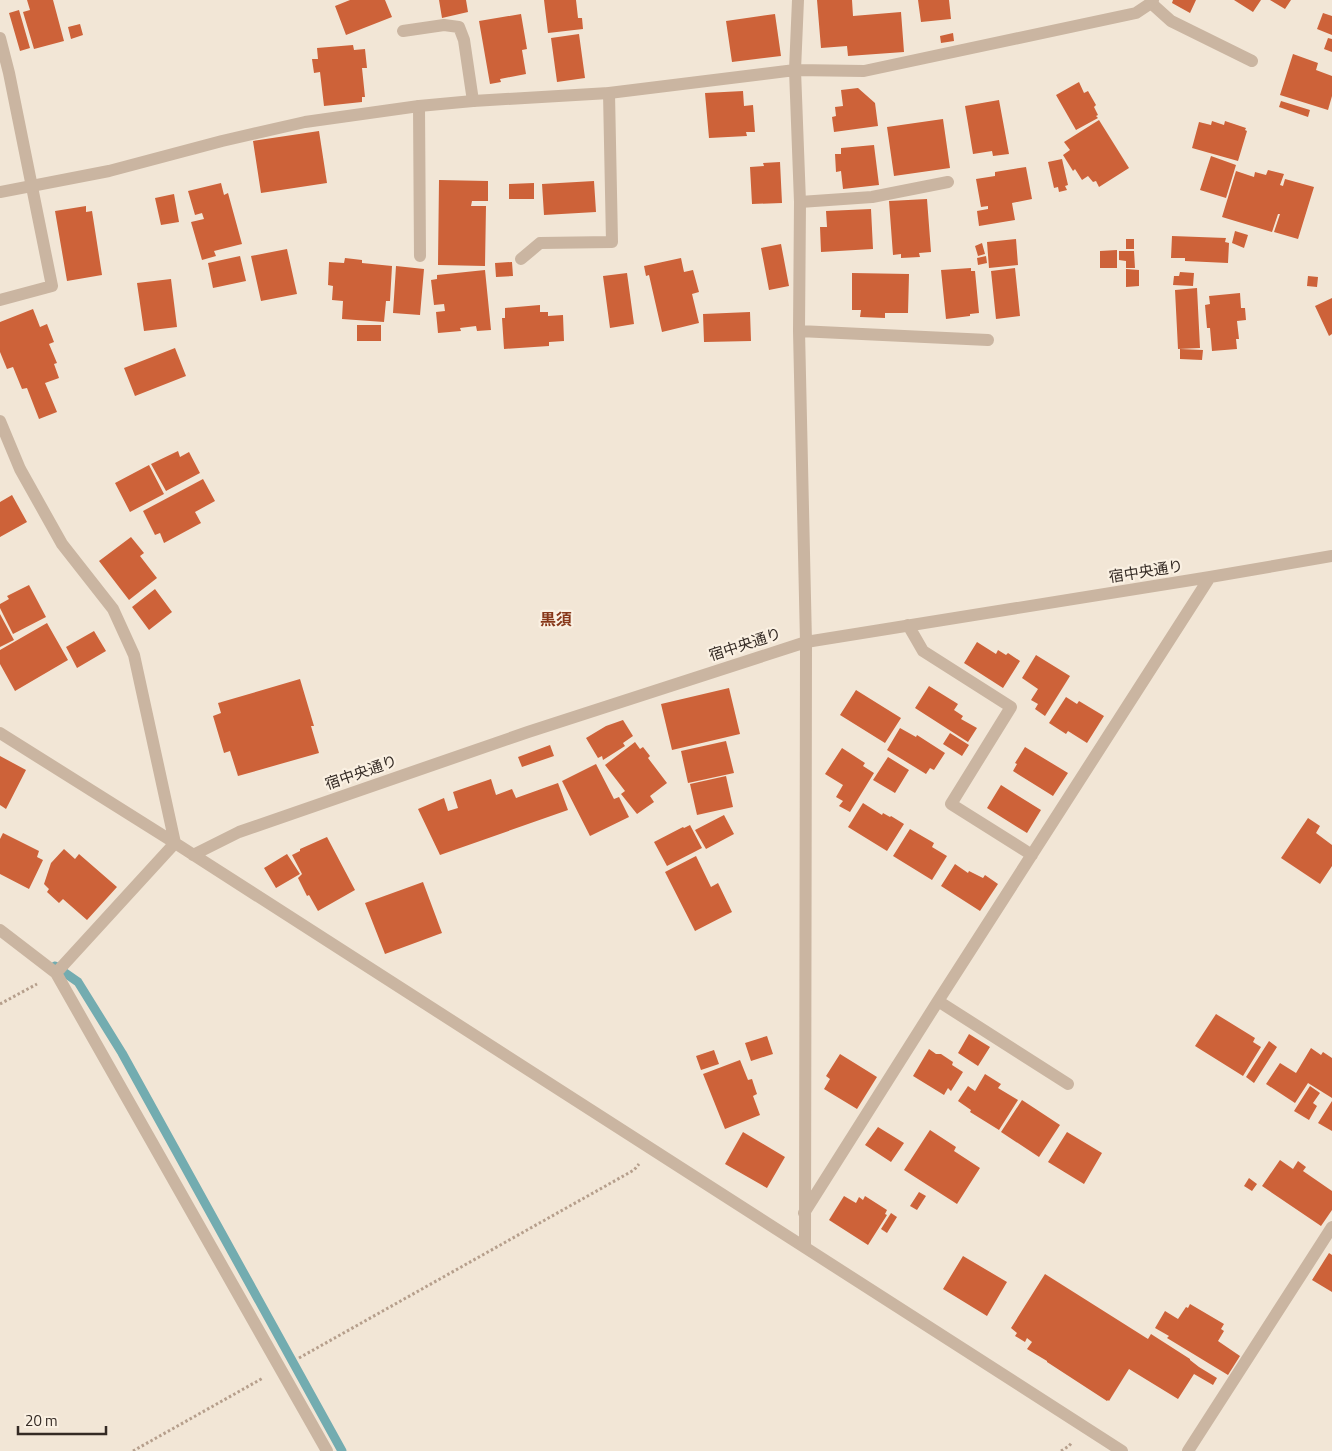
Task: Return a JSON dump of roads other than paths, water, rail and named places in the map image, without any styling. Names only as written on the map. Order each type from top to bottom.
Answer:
[{"type":"street","points":[[798,0],[795,70],[800,202],[799,331],[806,642],[804,1247]]},
{"type":"street","points":[[0,192],[109,171],[222,141],[306,122],[419,106],[609,93],[795,70],[864,71],[1136,13],[1152,2],[1171,21],[1252,61]]},
{"type":"street","points":[[403,31],[444,25],[459,27],[464,40],[473,101]]},
{"type":"street","points":[[0,38],[9,73],[52,286],[0,300]]},
{"type":"street","points":[[521,259],[540,243],[612,242],[609,93]]},
{"type":"street","points":[[419,106],[420,256]]},
{"type":"street","points":[[800,202],[872,197],[948,182]]},
{"type":"street","points":[[799,331],[988,340]]},
{"type":"street","points":[[0,421],[20,469],[62,544],[112,608],[134,655],[175,843]]},
{"type":"street","name":"宿中央通り","points":[[193,855],[239,832],[538,729],[806,642],[1332,556]]},
{"type":"street","points":[[804,1213],[1210,577]]},
{"type":"street","points":[[908,625],[923,651],[1011,707],[951,804],[1032,855]]},
{"type":"street","points":[[0,733],[175,843],[1122,1451]]},
{"type":"street","points":[[56,973],[175,843]]},
{"type":"street","points":[[0,930],[56,973],[327,1451]]},
{"type":"street","points":[[938,1001],[1068,1084]]},
{"type":"street","points":[[1188,1451],[1332,1227]]},
{"type":"waterway","points":[[55,966],[78,982],[122,1053],[342,1451]]},
{"type":"district","name":"黒須","points":[[556,619]]}]
